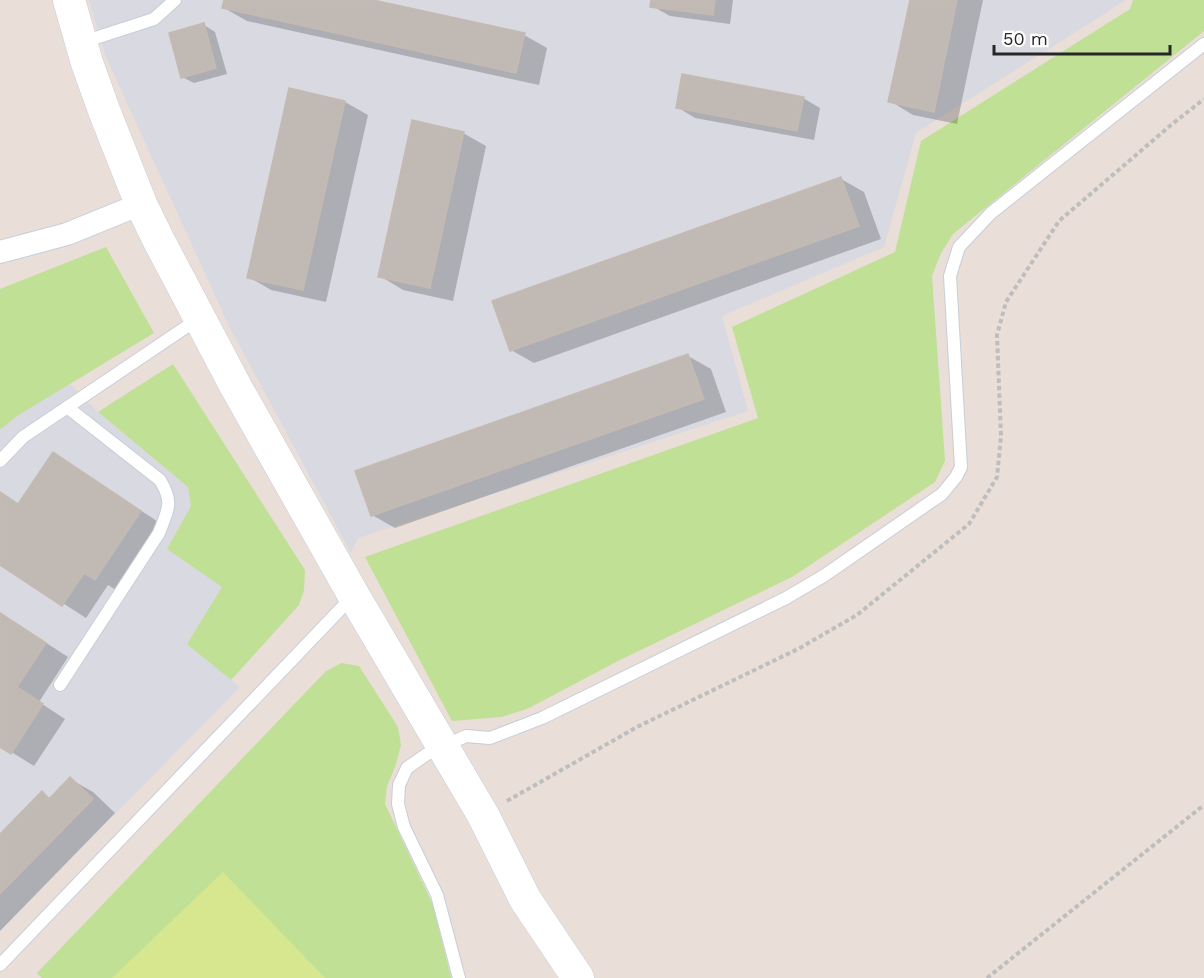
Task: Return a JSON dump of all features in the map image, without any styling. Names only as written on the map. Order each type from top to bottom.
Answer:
[{"type":"main road","points":[[69,0],[105,113],[141,204],[200,318],[354,596],[483,815],[525,899],[578,978]]},
{"type":"street","points":[[0,252],[68,234],[141,204]]},
{"type":"lane","points":[[81,42],[154,19],[175,0]]},
{"type":"lane","points":[[459,978],[437,895],[404,827],[398,804],[399,785],[407,768],[414,761],[466,736],[490,738],[542,718],[786,598],[825,575],[942,494],[961,467],[950,276],[959,247],[991,213],[1204,44]]},
{"type":"lane","points":[[0,461],[23,437],[200,318]]},
{"type":"lane","points":[[60,685],[159,533],[168,511],[169,495],[160,480],[68,407]]},
{"type":"lane","points":[[0,964],[354,596]]},
{"type":"path","points":[[483,815],[637,727],[800,648],[857,615],[969,524],[997,477],[1001,436],[998,335],[1006,302],[1059,221],[1204,99]]},
{"type":"path","points":[[987,978],[1204,805]]},
{"type":"shaded area","points":[[89,0],[1126,0],[916,133],[884,247],[722,316],[748,411],[358,538],[351,553],[229,326],[106,57]]},
{"type":"shaded area","points":[[70,384],[98,412],[188,487],[191,506],[167,549],[222,587],[187,644],[240,687],[0,931],[0,430],[17,416]]},
{"type":"green space","points":[[1133,0],[1204,0],[1204,31],[953,234],[941,253],[932,276],[945,461],[935,482],[792,577],[620,660],[527,709],[501,717],[452,721],[365,557],[758,418],[732,327],[895,252],[921,141],[1130,9]]},
{"type":"green space","points":[[106,247],[154,333],[17,416],[0,430],[0,289]]},
{"type":"green space","points":[[173,364],[305,570],[304,590],[299,605],[231,680],[187,644],[222,587],[167,549],[191,506],[188,487],[98,412]]},
{"type":"green space","points":[[341,663],[359,666],[398,727],[401,745],[387,786],[385,804],[433,905],[451,978],[42,978],[37,973],[325,672]]},
{"type":"green space","points":[[223,872],[325,978],[112,978]]},
{"type":"building","points":[[224,0],[373,0],[525,33],[516,73],[222,8]]},
{"type":"building","points":[[651,0],[715,0],[713,15],[650,7]]},
{"type":"building","points":[[910,0],[957,0],[934,112],[888,102]]},
{"type":"building","points":[[204,23],[216,68],[181,78],[169,33]]},
{"type":"building","points":[[682,74],[804,97],[797,131],[676,108]]},
{"type":"building","points":[[289,88],[345,101],[303,290],[247,278]]},
{"type":"building","points":[[412,120],[464,132],[430,288],[378,277]]},
{"type":"building","points":[[841,177],[859,226],[510,351],[492,301]]},
{"type":"building","points":[[688,354],[704,399],[371,516],[355,471]]},
{"type":"building","points":[[53,452],[141,511],[95,580],[84,573],[62,606],[0,565],[0,492],[18,504]]},
{"type":"building","points":[[0,613],[46,643],[17,687],[43,704],[11,754],[0,747]]},
{"type":"building","points":[[70,777],[93,799],[0,894],[0,834],[42,791],[49,799]]}]
